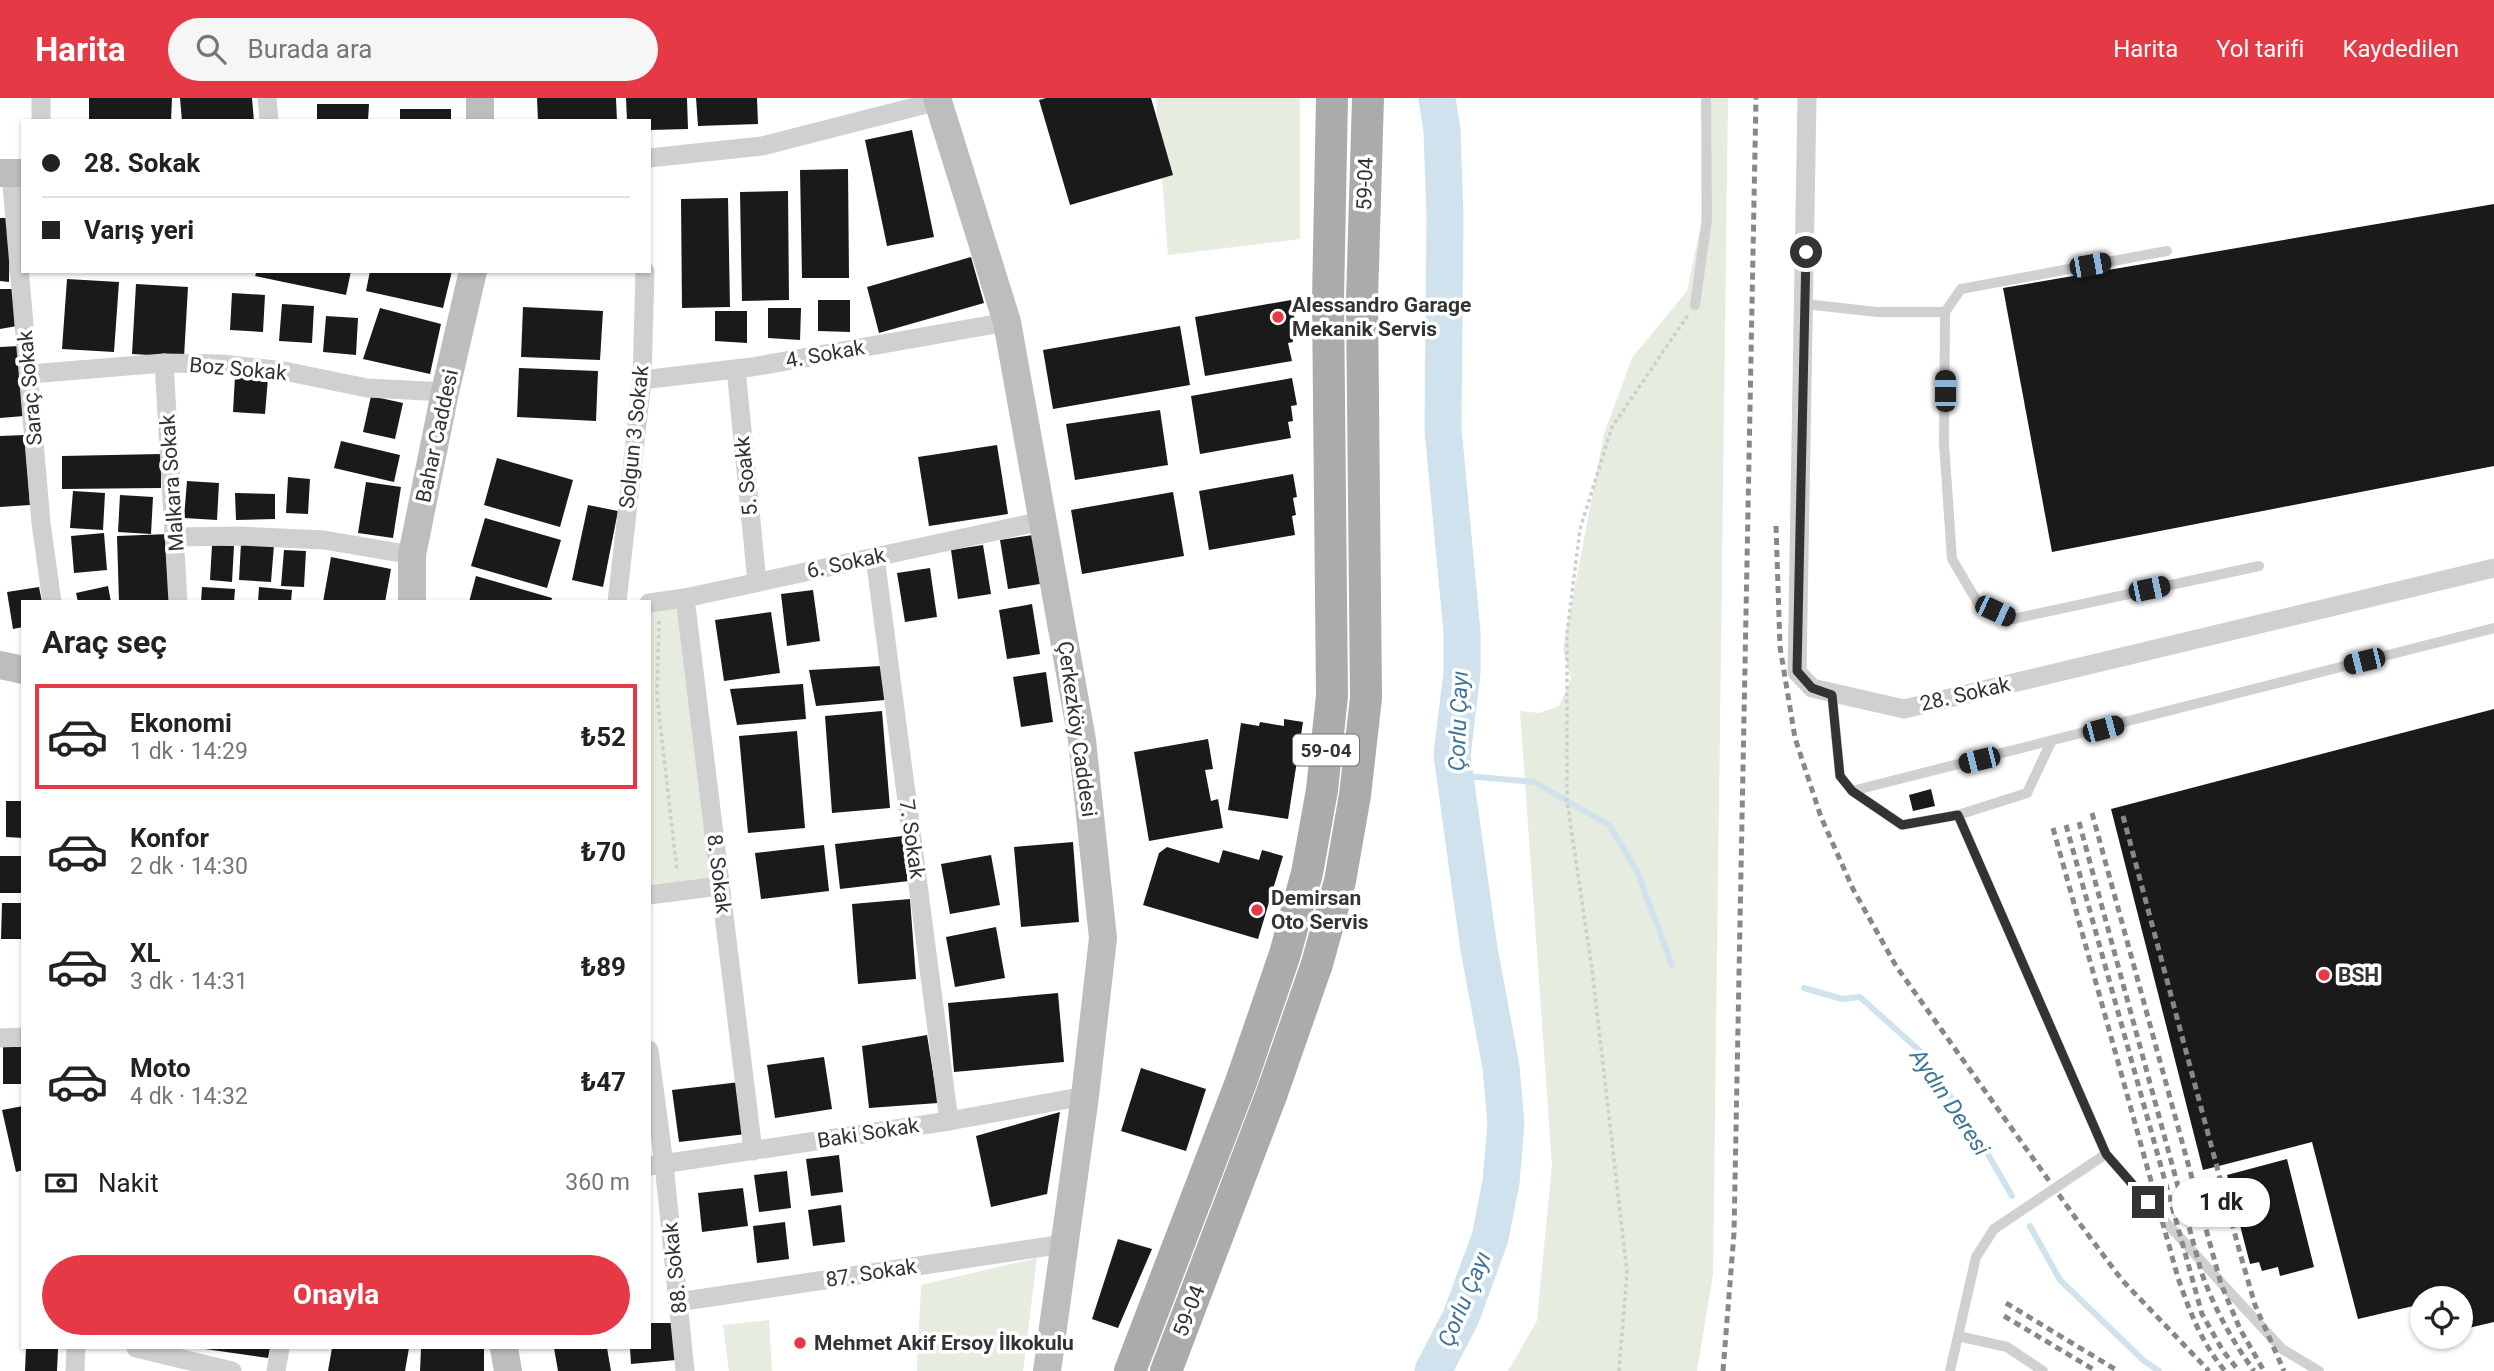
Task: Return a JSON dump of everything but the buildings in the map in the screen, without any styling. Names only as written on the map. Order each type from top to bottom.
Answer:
[{"type":"main road","points":[[480,98],[480,119]]},
{"type":"main road","name":"59-04","points":[[1130,1371],[1241,1082],[1285,954],[1307,873],[1322,790],[1332,696],[1328,300],[1332,98]]},
{"type":"main road","name":"59-04","points":[[1166,1371],[1272,1093],[1317,964],[1340,881],[1355,795],[1366,698],[1362,300],[1368,98]]},
{"type":"main road","name":"Çerkezköy Caddesi","points":[[937,99],[1007,322],[1082,740],[1103,938],[1048,1371]]},
{"type":"main road","name":"Bahar Caddesi","points":[[412,600],[412,555],[473,273]]},
{"type":"main road","points":[[0,665],[21,670]]},
{"type":"main road","points":[[504,1349],[508,1371]]},
{"type":"street","points":[[41,98],[41,119]]},
{"type":"street","points":[[267,98],[269,119]]},
{"type":"street","name":"28. Sokak","points":[[1807,98],[1797,671],[1812,688],[1832,695],[1904,709],[2494,568]]},
{"type":"street","points":[[651,158],[762,146],[937,99]]},
{"type":"street","name":"Saraç Sokak","points":[[11,173],[41,523],[52,600]]},
{"type":"street","name":"Solgun 3 Sokak","points":[[617,600],[642,380],[645,273]]},
{"type":"street","name":"4. Sokak","points":[[642,380],[736,369],[1007,322]]},
{"type":"street","name":"Boz Sokak","points":[[30,374],[163,363],[223,364],[284,371],[367,388],[445,392]]},
{"type":"street","name":"Malkara Sokak","points":[[163,363],[178,600]]},
{"type":"street","name":"5. Soakk","points":[[736,369],[757,582]]},
{"type":"street","name":"6. Sokak","points":[[655,602],[685,598],[1042,522]]},
{"type":"street","points":[[176,537],[240,536],[324,540],[412,555]]},
{"type":"street","name":"7. Sokak","points":[[875,557],[949,1121]]},
{"type":"street","name":"8. Sokak","points":[[685,598],[753,1151]]},
{"type":"street","points":[[651,895],[720,886]]},
{"type":"street","points":[[0,1038],[21,1037]]},
{"type":"street","name":"88. Sokak","points":[[651,1079],[657,1165],[678,1302],[685,1371]]},
{"type":"street","name":"Baki Sokak","points":[[657,1165],[949,1121],[1085,1096]]},
{"type":"street","name":"87. Sokak","points":[[678,1302],[1064,1244]]},
{"type":"street","points":[[75,1371],[76,1349]]},
{"type":"street","points":[[140,1349],[232,1371]]},
{"type":"street","points":[[276,1371],[280,1349]]},
{"type":"lane","points":[[1695,305],[1707,219],[1706,98]]},
{"type":"lane","points":[[2167,251],[1961,289],[1945,312],[1944,443],[1952,559],[1978,603],[2013,619],[2259,566]]},
{"type":"lane","points":[[1805,304],[1877,312],[1945,312]]},
{"type":"lane","points":[[1852,791],[1932,773],[2494,628]]},
{"type":"lane","points":[[1832,695],[1840,776],[1852,791],[1902,825],[1958,815],[2027,793],[2051,742]]},
{"type":"lane","points":[[1958,815],[2106,1154],[2282,1349],[2319,1371]]},
{"type":"lane","points":[[1950,1371],[1976,1257],[1994,1229],[2106,1154]]},
{"type":"lane","points":[[1958,1336],[2007,1347],[2043,1371]]},
{"type":"path","points":[[1619,1371],[1627,1272],[1592,969],[1567,801],[1567,633],[1580,529],[1612,427],[1695,305]]},
{"type":"path","points":[[655,602],[657,696],[679,891]]},
{"type":"shaded area","points":[[1156,98],[1300,98],[1300,239],[1168,255]]},
{"type":"shaded area","points":[[1702,98],[1728,98],[1713,1274],[1697,1371],[1508,1371],[1537,1321],[1552,1165],[1520,711],[1540,713],[1559,706],[1571,679],[1563,649],[1604,434],[1632,358],[1687,291],[1701,224]]},
{"type":"shaded area","points":[[682,604],[715,881],[651,890],[651,608]]},
{"type":"shaded area","points":[[1037,1258],[1023,1371],[917,1371],[921,1285]]},
{"type":"shaded area","points":[[769,1320],[772,1371],[729,1371],[723,1325]]},
{"type":"waterway","name":"Çorlu Çayı","points":[[1433,1371],[1461,1317],[1490,1238],[1501,1182],[1506,1124],[1501,1067],[1479,949],[1452,755],[1462,673],[1462,632],[1443,429],[1445,215],[1442,130],[1437,98]]},
{"type":"waterway","points":[[1455,775],[1534,782],[1609,825],[1637,871],[1672,965]]},
{"type":"waterway","name":"Aydın Deresi","points":[[1804,988],[1842,999],[1860,997],[1920,1051],[1986,1151],[2012,1196]]},
{"type":"waterway","name":"Aydın Deresi","points":[[2030,1226],[2060,1280],[2143,1360],[2159,1371]]},
{"type":"railway","points":[[1723,1371],[1734,1233],[1756,98]]},
{"type":"railway","points":[[1776,526],[1780,647],[1795,738],[1821,817],[1853,889],[1896,966],[2077,1220],[2122,1280],[2209,1371]]},
{"type":"railway","points":[[2092,813],[2221,1284],[2240,1329],[2264,1371]]},
{"type":"railway","points":[[2123,816],[2255,1305],[2284,1371]]},
{"type":"railway","points":[[2079,822],[2201,1271],[2224,1323],[2254,1371]]},
{"type":"railway","points":[[2066,825],[2202,1314],[2223,1351],[2239,1371]]},
{"type":"railway","points":[[2053,828],[2178,1278],[2203,1338],[2225,1371]]},
{"type":"railway","points":[[2006,1303],[2118,1371]]},
{"type":"railway","points":[[2004,1316],[2096,1371]]},
{"type":"place","name":"Alessandro Garage Mekanik Servis","points":[[1278,317]]},
{"type":"place","name":"Demirsan Oto Servis","points":[[1257,910]]},
{"type":"place","name":"BSH","points":[[2324,975]]},
{"type":"place","name":"Mehmet Akif Ersoy İlkokulu","points":[[800,1343]]},
{"type":"route","points":[[1806,252],[1797,671],[1812,688],[1832,695],[1840,776],[1852,791],[1902,825],[1958,815],[2106,1154],[2148,1202]]}]
